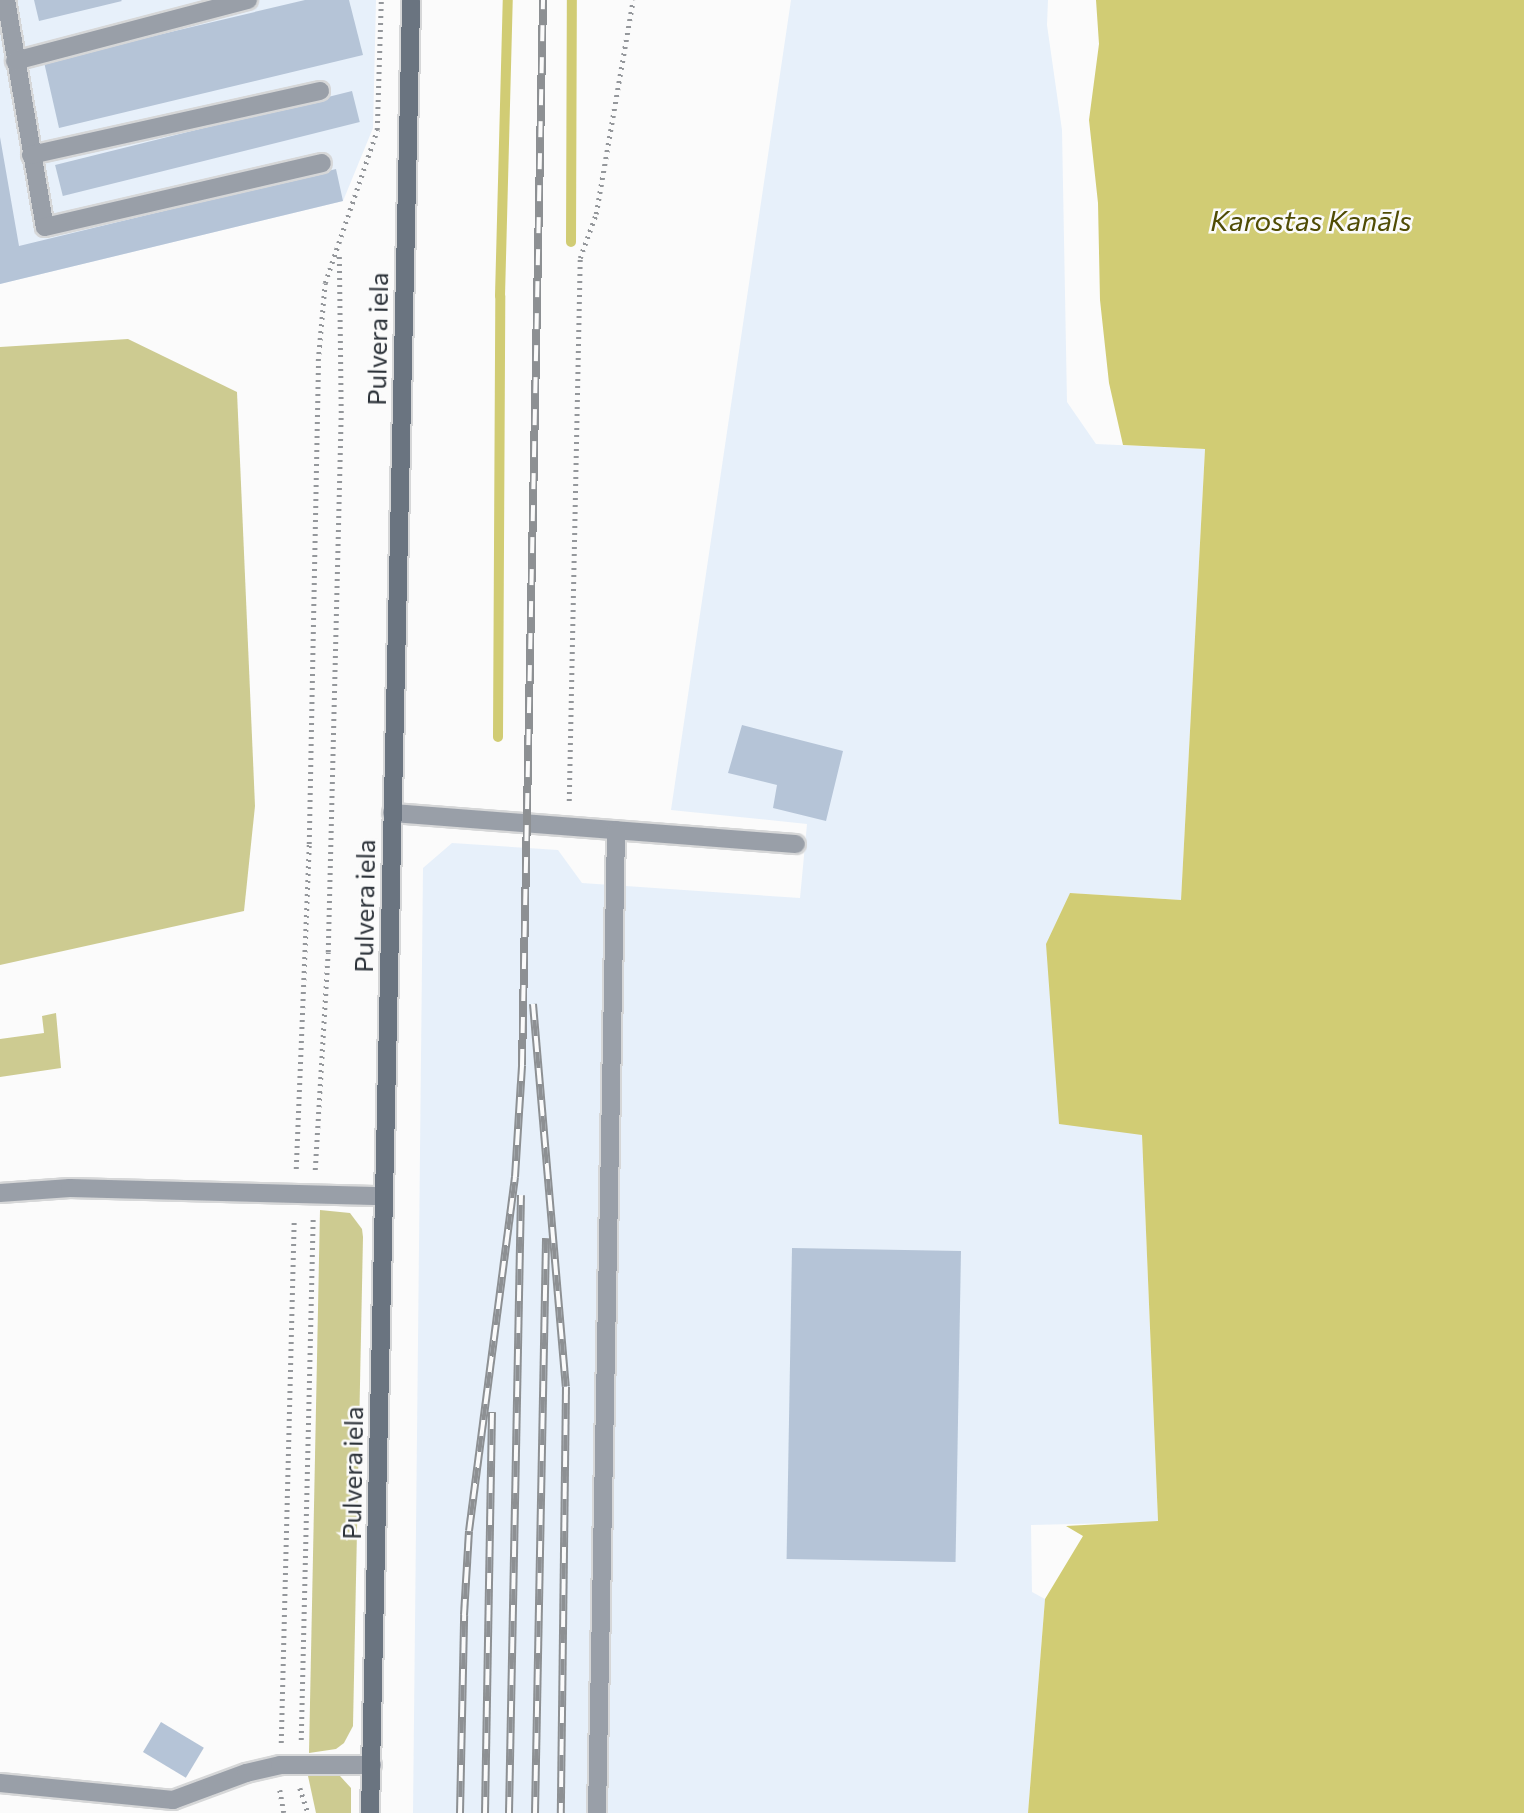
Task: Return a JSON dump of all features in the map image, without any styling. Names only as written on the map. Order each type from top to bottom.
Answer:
[{"type":"main road","name":"Pulvera iela","points":[[370,1813],[411,0]]},
{"type":"lane","points":[[6,0],[31,155],[46,227],[322,163]]},
{"type":"lane","points":[[15,61],[248,0]]},
{"type":"lane","points":[[31,155],[320,91]]},
{"type":"lane","points":[[392,813],[796,844]]},
{"type":"lane","points":[[597,1813],[617,830]]},
{"type":"lane","points":[[0,1193],[70,1188],[384,1196]]},
{"type":"lane","points":[[0,1783],[173,1800],[246,1773],[280,1765],[372,1765]]},
{"type":"path","points":[[284,1813],[280,1765],[295,1194],[309,844],[318,361],[325,283],[377,130],[381,0]]},
{"type":"path","points":[[568,826],[580,258],[596,214],[634,0]]},
{"type":"path","points":[[308,1813],[300,1789],[314,1195],[328,952],[341,413],[339,247]]},
{"type":"shaded area","points":[[0,0],[376,0],[373,128],[343,201],[0,284]]},
{"type":"shaded area","points":[[791,0],[1048,0],[1047,25],[1062,130],[1067,402],[1096,444],[1205,449],[1181,900],[1070,893],[1142,1134],[1158,1522],[1031,1525],[1032,1592],[1045,1599],[1028,1813],[413,1813],[423,868],[452,843],[558,850],[582,883],[800,898],[807,824],[671,810]]},
{"type":"shaded area","points":[[128,339],[237,392],[255,806],[244,911],[0,965],[0,347]]},
{"type":"shaded area","points":[[56,1013],[61,1068],[0,1077],[0,1039],[44,1033],[42,1016]]},
{"type":"shaded area","points":[[320,1210],[350,1213],[362,1229],[363,1237],[353,1726],[344,1743],[336,1749],[309,1753]]},
{"type":"shaded area","points":[[308,1776],[340,1776],[351,1788],[351,1813],[316,1813]]},
{"type":"water","name":"Karostas Kanāls","points":[[1096,0],[1524,0],[1524,1813],[1028,1813],[1045,1599],[1083,1536],[1066,1526],[1158,1521],[1142,1135],[1059,1124],[1046,944],[1070,893],[1181,900],[1205,449],[1123,445],[1109,383],[1100,300],[1098,203],[1089,120],[1099,44]]},
{"type":"building","points":[[34,0],[121,0],[122,1],[39,21]]},
{"type":"building","points":[[305,0],[349,0],[363,55],[59,128],[44,62]]},
{"type":"building","points":[[352,91],[360,122],[63,196],[55,165]]},
{"type":"building","points":[[0,137],[19,246],[336,169],[343,201],[0,284]]},
{"type":"building","points":[[742,725],[843,751],[826,821],[773,808],[777,785],[728,773]]},
{"type":"building","points":[[792,1248],[961,1251],[956,1562],[787,1559]]},
{"type":"building","points":[[161,1722],[204,1748],[186,1778],[143,1752]]},
{"type":"waterway","points":[[498,737],[500,296],[508,0]]},
{"type":"waterway","points":[[571,242],[572,0]]},
{"type":"railway","points":[[460,1813],[464,1615],[469,1531],[515,1177],[522,1065],[543,0]]},
{"type":"railway","points":[[533,1004],[566,1387],[561,1813]]},
{"type":"railway","points":[[509,1813],[521,1195]]},
{"type":"railway","points":[[535,1813],[546,1238]]},
{"type":"railway","points":[[485,1813],[492,1412]]}]
